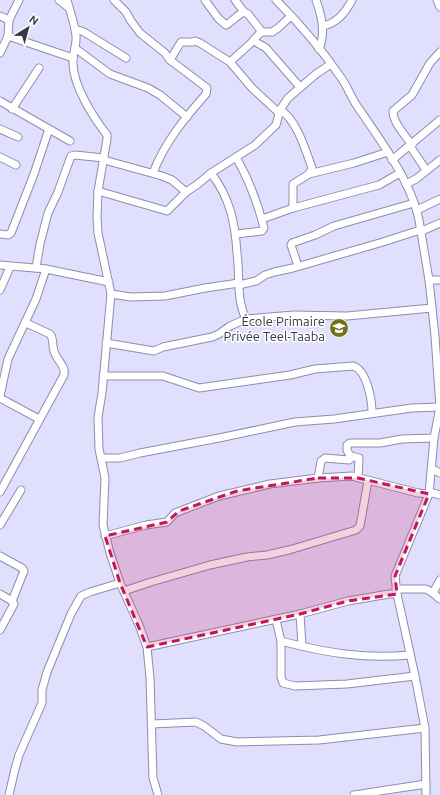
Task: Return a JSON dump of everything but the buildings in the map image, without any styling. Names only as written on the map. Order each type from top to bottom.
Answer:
[{"type":"street","points":[[0,52],[8,36],[9,20],[19,0]]},
{"type":"street","points":[[59,0],[69,2],[75,29],[76,38],[73,58],[75,79],[81,95],[107,135],[98,191],[98,233],[111,294],[98,425],[98,439],[105,478],[103,518],[105,536],[120,583],[147,647],[152,724],[152,778],[158,795]]},
{"type":"street","points":[[114,0],[126,12],[140,33],[165,53],[170,60],[207,88],[206,94],[164,148],[153,173]]},
{"type":"street","points":[[205,0],[218,18],[226,25],[236,16],[244,12]]},
{"type":"street","points":[[235,0],[262,32]]},
{"type":"street","points":[[276,0],[319,49],[342,79],[356,104],[388,152],[406,184],[417,210],[429,280],[440,407],[434,438],[429,493],[396,576],[397,591],[415,676],[424,728],[426,795]]},
{"type":"street","points":[[316,0],[322,16],[322,43],[319,49]]},
{"type":"street","points":[[322,26],[336,21],[347,9],[352,0]]},
{"type":"street","points":[[437,0],[440,7]]},
{"type":"street","points":[[0,16],[9,20]]},
{"type":"street","points":[[230,62],[262,32],[272,32],[291,16]]},
{"type":"street","points":[[75,29],[84,32],[126,58]]},
{"type":"street","points":[[8,36],[73,58]]},
{"type":"street","points":[[170,60],[181,42],[195,41],[230,62],[252,88],[279,112],[290,118],[304,145],[312,168],[309,174]]},
{"type":"street","points":[[254,41],[266,48],[300,86]]},
{"type":"street","points":[[75,48],[110,74],[148,88],[160,95],[187,117]]},
{"type":"street","points":[[426,170],[399,126],[393,111],[412,95],[430,62],[440,52]]},
{"type":"street","points":[[98,191],[167,211],[186,192],[198,184],[211,172],[255,145],[276,125],[279,112],[288,98],[300,86],[331,64]]},
{"type":"street","points":[[12,109],[39,68]]},
{"type":"street","points":[[0,101],[70,141]]},
{"type":"street","points":[[392,160],[411,146],[440,120]]},
{"type":"street","points":[[0,129],[18,137]]},
{"type":"street","points":[[0,234],[11,234],[34,174],[49,129]]},
{"type":"street","points":[[293,208],[293,184],[309,174],[354,163],[388,152]]},
{"type":"street","points":[[36,268],[40,244],[48,213],[58,192],[71,156],[75,155],[104,159],[153,173],[172,180],[186,192]]},
{"type":"street","points":[[0,157],[16,165]]},
{"type":"street","points":[[236,157],[242,166],[264,228],[262,231],[236,234]]},
{"type":"street","points":[[406,184],[416,179],[440,160]]},
{"type":"street","points":[[211,172],[220,184],[227,199],[236,234],[241,306],[246,319]]},
{"type":"street","points":[[262,219],[293,208],[379,185],[400,173]]},
{"type":"street","points":[[417,210],[440,199]]},
{"type":"street","points":[[298,266],[291,245],[292,243],[315,235],[334,226],[414,203]]},
{"type":"street","points":[[111,294],[131,297],[165,296],[205,288],[256,281],[270,273],[383,242],[420,231],[440,223]]},
{"type":"street","points":[[0,265],[46,269],[109,282]]},
{"type":"street","points":[[0,290],[10,267]]},
{"type":"street","points":[[39,419],[0,397],[8,359],[26,323],[46,269]]},
{"type":"street","points":[[429,280],[440,280]]},
{"type":"street","points":[[106,343],[154,351],[163,347],[212,337],[230,326],[246,319],[294,315],[347,316],[432,308]]},
{"type":"street","points":[[0,492],[64,375],[64,371],[54,352],[53,337],[50,334],[26,323]]},
{"type":"street","points":[[103,376],[163,376],[190,386],[205,388],[290,375],[315,369],[353,366],[359,369],[363,374],[372,413]]},
{"type":"street","points":[[101,458],[120,458],[295,422],[440,407]]},
{"type":"street","points":[[358,478],[360,463],[359,458],[351,456],[347,450],[347,445],[350,443],[380,443],[402,439],[434,438]]},
{"type":"street","points":[[318,478],[321,460],[325,458],[349,460],[351,456]]},
{"type":"street","points":[[432,469],[440,473]]},
{"type":"street","points":[[105,536],[167,522],[175,513],[219,496],[270,484],[318,478],[346,476],[418,493],[440,495]]},
{"type":"street","points":[[124,591],[210,565],[289,550],[356,530],[360,526],[368,481]]},
{"type":"street","points":[[0,525],[21,490]]},
{"type":"street","points":[[0,556],[22,568],[24,571],[12,600],[14,604],[13,607],[0,630]]},
{"type":"street","points":[[433,593],[440,580]]},
{"type":"street","points":[[10,795],[19,755],[42,703],[42,690],[47,672],[71,614],[82,596],[120,583]]},
{"type":"street","points":[[147,647],[276,620],[348,601],[389,594],[397,591],[426,589],[440,599]]},
{"type":"street","points":[[0,594],[12,600]]},
{"type":"street","points":[[300,614],[302,646]]},
{"type":"street","points":[[276,620],[281,641],[283,683],[295,686],[347,684],[415,676]]},
{"type":"street","points":[[281,641],[322,651],[365,656],[383,657],[410,655]]},
{"type":"street","points":[[152,724],[196,722],[221,738],[237,742],[319,740],[424,728]]},
{"type":"street","points":[[354,795],[426,784]]},
{"type":"highlighted area","points":[[318,478],[358,478],[429,494],[395,576],[397,594],[348,601],[300,614],[147,647],[120,583],[105,536],[167,522],[179,511],[237,491]]},
{"type":"place","name":"École Primaire Privée Teel-Taaba","points":[[339,328]]}]
